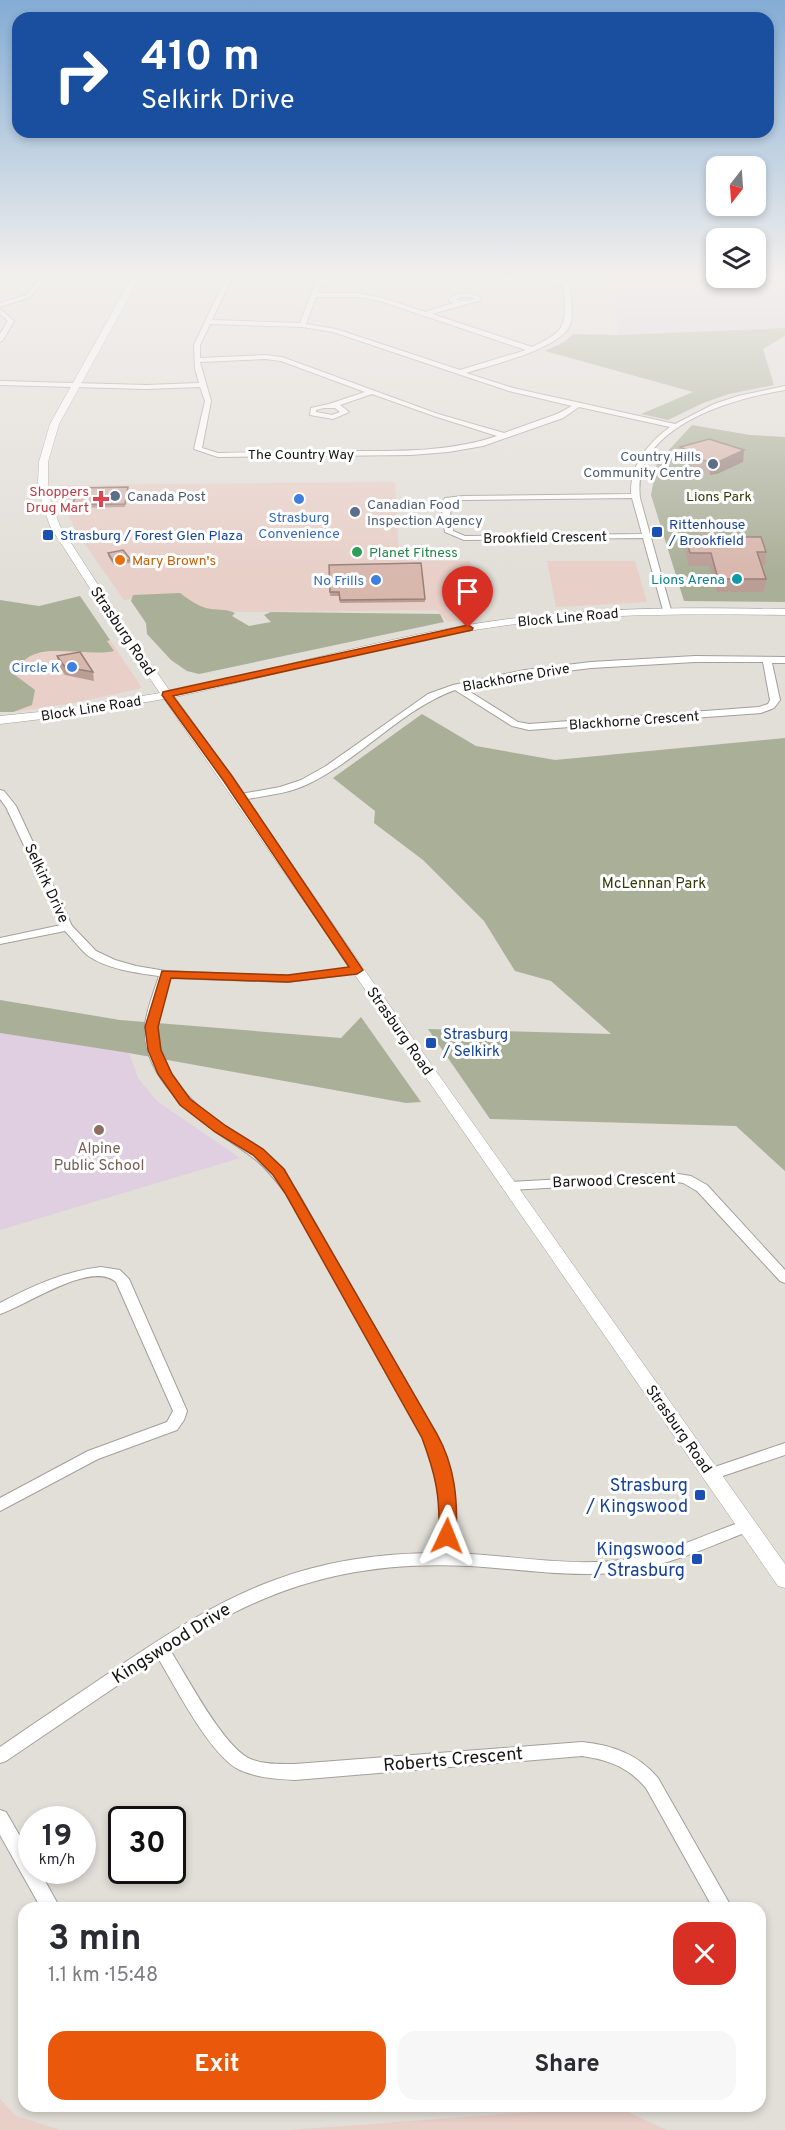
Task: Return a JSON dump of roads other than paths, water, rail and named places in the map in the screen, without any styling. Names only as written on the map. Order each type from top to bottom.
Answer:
[{"type":"street","name":"Strasburg Road","points":[[79,376],[49,431],[42,465],[48,511],[61,537],[357,970],[785,1580]]},
{"type":"street","name":"The Country Way","points":[[200,376],[208,401],[198,449],[208,454],[430,452],[465,447],[503,435],[560,416],[578,405]]},
{"type":"street","points":[[329,376],[436,416],[503,435]]},
{"type":"street","points":[[469,376],[511,390],[675,426]]},
{"type":"street","points":[[0,384],[146,387],[202,385]]},
{"type":"street","points":[[667,610],[636,496],[637,470],[644,454],[675,426],[727,401],[785,388]]},
{"type":"street","points":[[331,405],[371,392]]},
{"type":"street","name":"Brookfield Crescent","points":[[636,496],[461,498],[448,500],[445,504],[449,532],[464,538],[647,536]]},
{"type":"street","name":"Block Line Road","points":[[0,720],[92,709],[167,695],[468,628],[523,621],[667,610],[785,612]]},
{"type":"street","name":"Blackhorne Drive","points":[[241,798],[282,790],[304,782],[329,768],[431,696],[456,687],[507,676],[591,665],[685,659],[785,660]]},
{"type":"street","name":"Blackhorne Crescent","points":[[456,687],[515,724],[529,727],[761,710],[771,706],[775,700],[767,659]]},
{"type":"street","name":"Selkirk Drive","points":[[0,793],[11,806],[67,927],[92,952],[111,962],[166,974],[288,979],[357,970]]},
{"type":"street","points":[[0,941],[67,927]]},
{"type":"street","points":[[166,974],[151,1027],[154,1050],[165,1074],[185,1102],[220,1129],[258,1152],[279,1172],[292,1193],[431,1438],[444,1476],[449,1501],[445,1559]]},
{"type":"street","name":"Barwood Crescent","points":[[510,1186],[661,1177],[686,1179],[702,1188],[785,1278]]},
{"type":"street","points":[[0,1309],[73,1277],[91,1272],[115,1273],[122,1280],[180,1411],[172,1426],[93,1455],[0,1506]]},
{"type":"street","points":[[711,1474],[785,1449]]},
{"type":"street","name":"Kingswood Drive","points":[[0,1756],[198,1622],[244,1598],[290,1581],[335,1569],[383,1562],[445,1559],[572,1568],[615,1567],[646,1561],[747,1526]]},
{"type":"street","name":"Roberts Crescent","points":[[160,1648],[221,1741],[240,1761],[257,1769],[295,1772],[582,1749],[605,1751],[625,1760],[643,1770],[652,1783],[720,1902]]},
{"type":"street","points":[[0,1818],[48,1902]]},
{"type":"place","name":"Country Hills Community Centre","points":[[713,464]]},
{"type":"place","name":"Canada Post","points":[[115,496]]},
{"type":"place","name":"Shoppers Drug Mart","points":[[101,499]]},
{"type":"place","name":"Strasburg Convenience","points":[[299,499]]},
{"type":"place","name":"Canadian Food Inspection Agency","points":[[355,512]]},
{"type":"place","name":"Rittenhouse / Brookfield","points":[[657,532]]},
{"type":"place","name":"Strasburg / Forest Glen Plaza","points":[[48,535]]},
{"type":"place","name":"Planet Fitness","points":[[357,552]]},
{"type":"place","name":"Mary Brown's","points":[[120,560]]},
{"type":"place","name":"Lions Arena","points":[[737,579]]},
{"type":"place","name":"No Frills","points":[[376,580]]},
{"type":"place","name":"Circle K","points":[[72,667]]},
{"type":"place","name":"Strasburg / Selkirk","points":[[431,1043]]},
{"type":"place","name":"Alpine Public School","points":[[99,1130]]},
{"type":"place","name":"Strasburg / Kingswood","points":[[700,1495]]},
{"type":"place","name":"Kingswood / Strasburg","points":[[697,1559]]},
{"type":"park label","name":"Lions Park","points":[[719,496]]},
{"type":"park label","name":"McLennan Park","points":[[654,883]]}]
